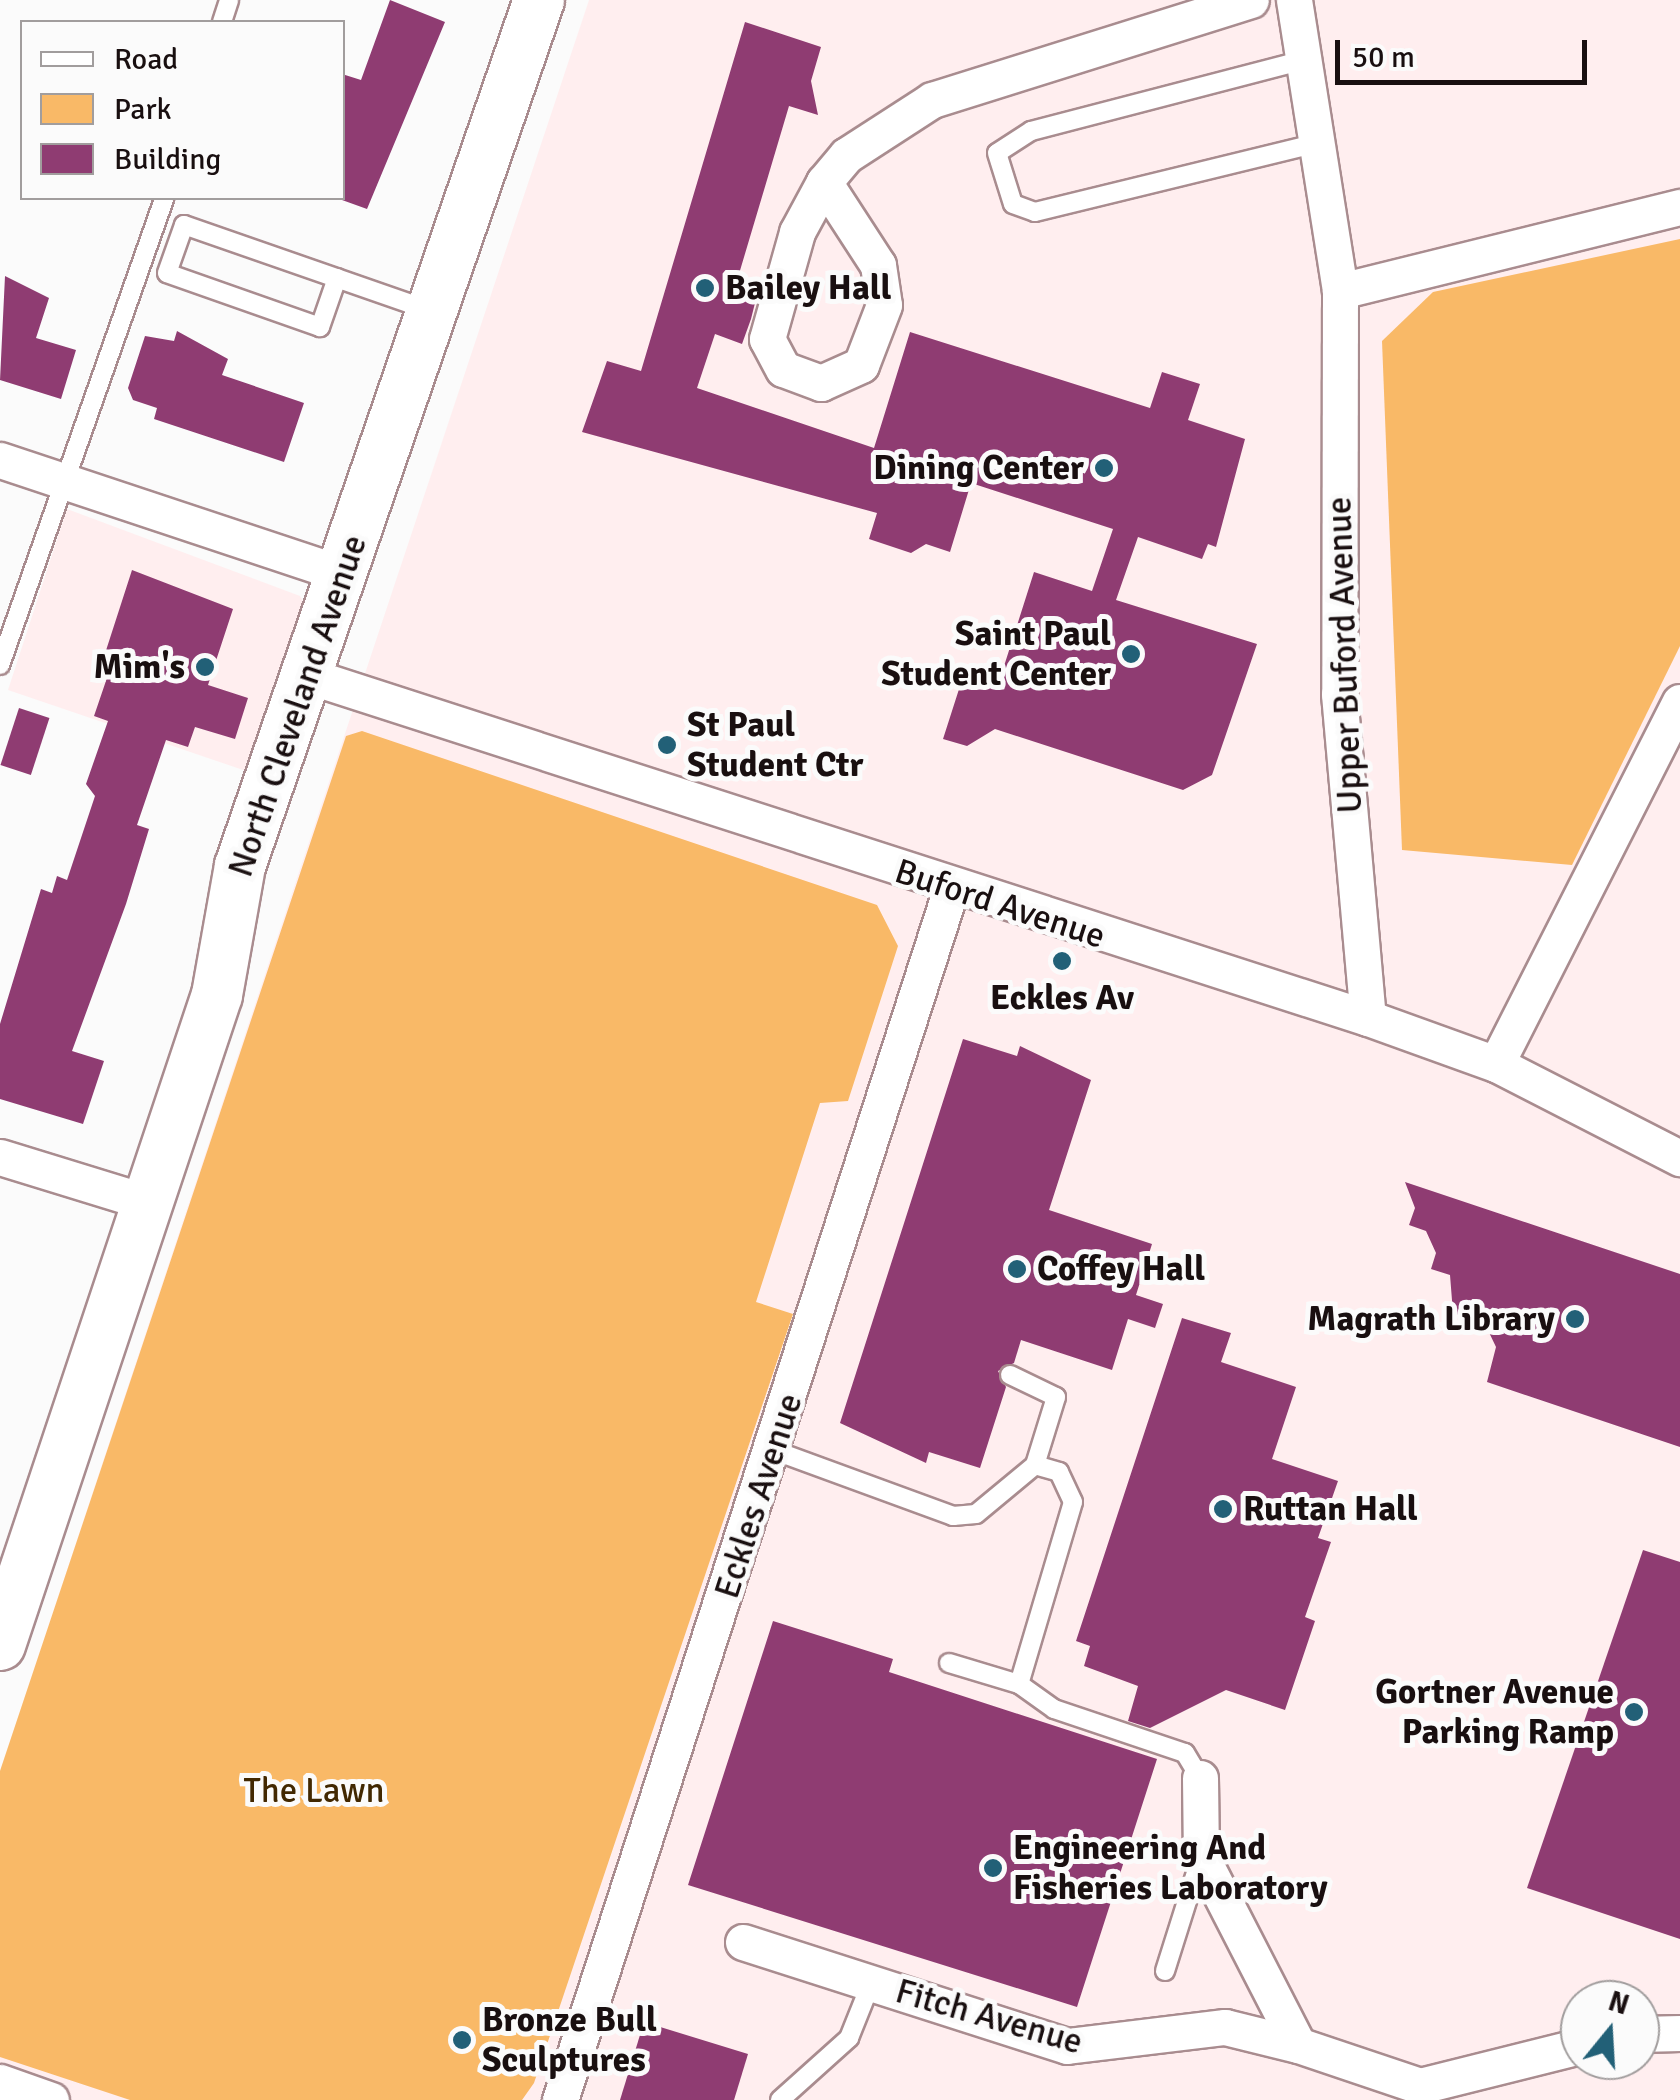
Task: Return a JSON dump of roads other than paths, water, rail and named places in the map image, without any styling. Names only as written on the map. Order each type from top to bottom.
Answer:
[{"type":"main road","name":"North Cleveland Avenue","points":[[0,1646],[217,995],[240,866],[309,676],[539,0]]},
{"type":"street","points":[[824,182],[874,256],[884,304],[861,365],[821,383],[783,369],[767,338],[797,232],[824,182],[848,154],[932,100],[1251,0]]},
{"type":"street","name":"Upper Buford Avenue","points":[[1294,0],[1340,291],[1339,694],[1368,1018]]},
{"type":"street","points":[[1340,291],[1680,207]]},
{"type":"street","points":[[0,460],[343,574]]},
{"type":"street","name":"Buford Avenue","points":[[309,676],[951,889],[1368,1018],[1496,1064],[1680,1158]]},
{"type":"street","points":[[1496,1064],[1680,702]]},
{"type":"street","name":"Eckles Avenue","points":[[560,2100],[951,889]]},
{"type":"street","points":[[0,1157],[146,1202]]},
{"type":"street","points":[[1200,1778],[1201,1856],[1298,2044]]},
{"type":"street","name":"Fitch Avenue","points":[[743,1942],[1067,2046],[1225,2027],[1298,2044],[1418,2093],[1560,2052]]},
{"type":"street","points":[[0,2082],[51,2100]]},
{"type":"lane","points":[[1304,60],[1031,131],[997,153],[1013,204],[1035,212],[1318,143]]},
{"type":"lane","points":[[0,665],[163,200]]},
{"type":"lane","points":[[167,274],[184,225],[433,312]]},
{"type":"lane","points":[[141,265],[320,327],[337,278]]},
{"type":"lane","points":[[773,1450],[953,1516],[1000,1501],[1035,1465],[1056,1398],[1010,1375]]},
{"type":"lane","points":[[1019,1684],[1073,1502],[1059,1472],[1035,1465]]},
{"type":"lane","points":[[949,1664],[1019,1684],[1054,1709],[1185,1753],[1200,1778]]},
{"type":"lane","points":[[1165,1970],[1201,1856]]},
{"type":"lane","points":[[780,2100],[849,2038],[871,1983]]},
{"type":"place","name":"Bailey Hall","points":[[705,288]]},
{"type":"place","name":"Dining Center","points":[[1104,468]]},
{"type":"place","name":"Saint Paul Student Center","points":[[1131,654]]},
{"type":"place","name":"Mim's","points":[[205,667]]},
{"type":"place","name":"St Paul Student Ctr","points":[[667,745]]},
{"type":"place","name":"Eckles Av","points":[[1062,961]]},
{"type":"place","name":"Coffey Hall","points":[[1017,1269]]},
{"type":"place","name":"Magrath Library","points":[[1575,1319]]},
{"type":"place","name":"Ruttan Hall","points":[[1223,1509]]},
{"type":"place","name":"Gortner Avenue Parking Ramp","points":[[1634,1712]]},
{"type":"place","name":"Engineering And Fisheries Laboratory","points":[[993,1868]]},
{"type":"place","name":"Bronze Bull Sculptures","points":[[462,2040]]},
{"type":"park label","name":"The Lawn","points":[[314,1791]]}]
